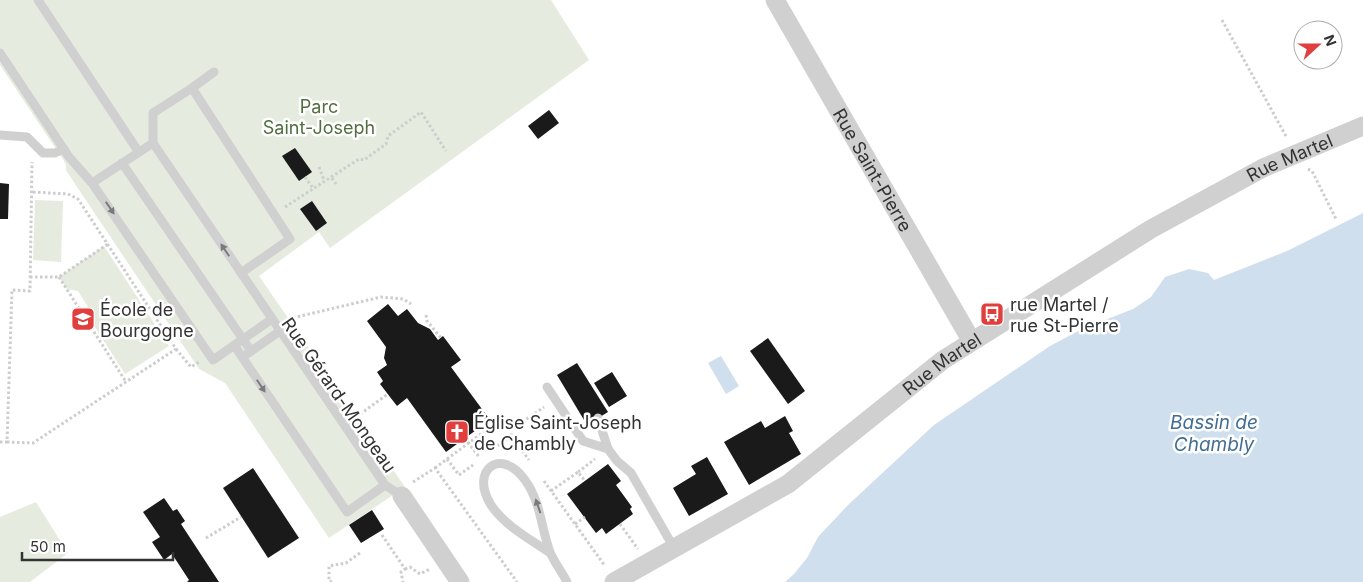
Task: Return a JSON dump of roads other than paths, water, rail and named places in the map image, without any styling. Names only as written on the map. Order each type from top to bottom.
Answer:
[{"type":"street","name":"Rue Saint-Pierre","points":[[775,0],[971,340]]},
{"type":"street","name":"Rue Martel","points":[[614,582],[772,494],[803,474],[920,377],[971,340],[1151,229],[1220,189],[1283,158],[1363,126]]},
{"type":"street","points":[[404,490],[460,582]]},
{"type":"lane","points":[[38,0],[138,152]]},
{"type":"lane","points":[[0,53],[64,149],[92,183],[213,360],[272,319]]},
{"type":"lane","points":[[214,72],[153,113],[153,142],[385,485],[404,490]]},
{"type":"lane","points":[[192,88],[290,239],[241,273]]},
{"type":"lane","points":[[0,135],[27,137],[43,153],[55,153],[64,149]]},
{"type":"lane","points":[[92,183],[153,142]]},
{"type":"lane","points":[[122,163],[251,351]]},
{"type":"lane","points":[[242,357],[280,331]]},
{"type":"lane","points":[[234,345],[347,512],[385,485]]},
{"type":"lane","points":[[547,387],[583,441],[608,449]]},
{"type":"lane","points":[[598,418],[608,449],[617,462],[631,473],[674,548]]},
{"type":"lane","points":[[550,553],[512,528],[491,504],[483,489],[482,480],[484,474],[491,466],[497,463],[511,466],[526,482],[536,502],[550,553],[568,582]]},
{"type":"water","name":"Bassin de Chambly","points":[[1363,213],[1363,582],[785,582],[807,558],[818,537],[848,505],[934,425],[1050,346],[1082,329],[1133,309],[1151,297],[1165,277],[1189,269],[1208,273],[1214,280],[1287,251]]},
{"type":"water","points":[[721,356],[739,386],[726,394],[708,363]]},
{"type":"place","name":"rue Martel / rue St-Pierre","points":[[992,314]]},
{"type":"place","name":"École de Bourgogne","points":[[83,319]]},
{"type":"place","name":"Église Saint-Joseph de Chambly","points":[[457,432]]},
{"type":"park label","name":"Parc Saint-Joseph","points":[[319,116]]}]
